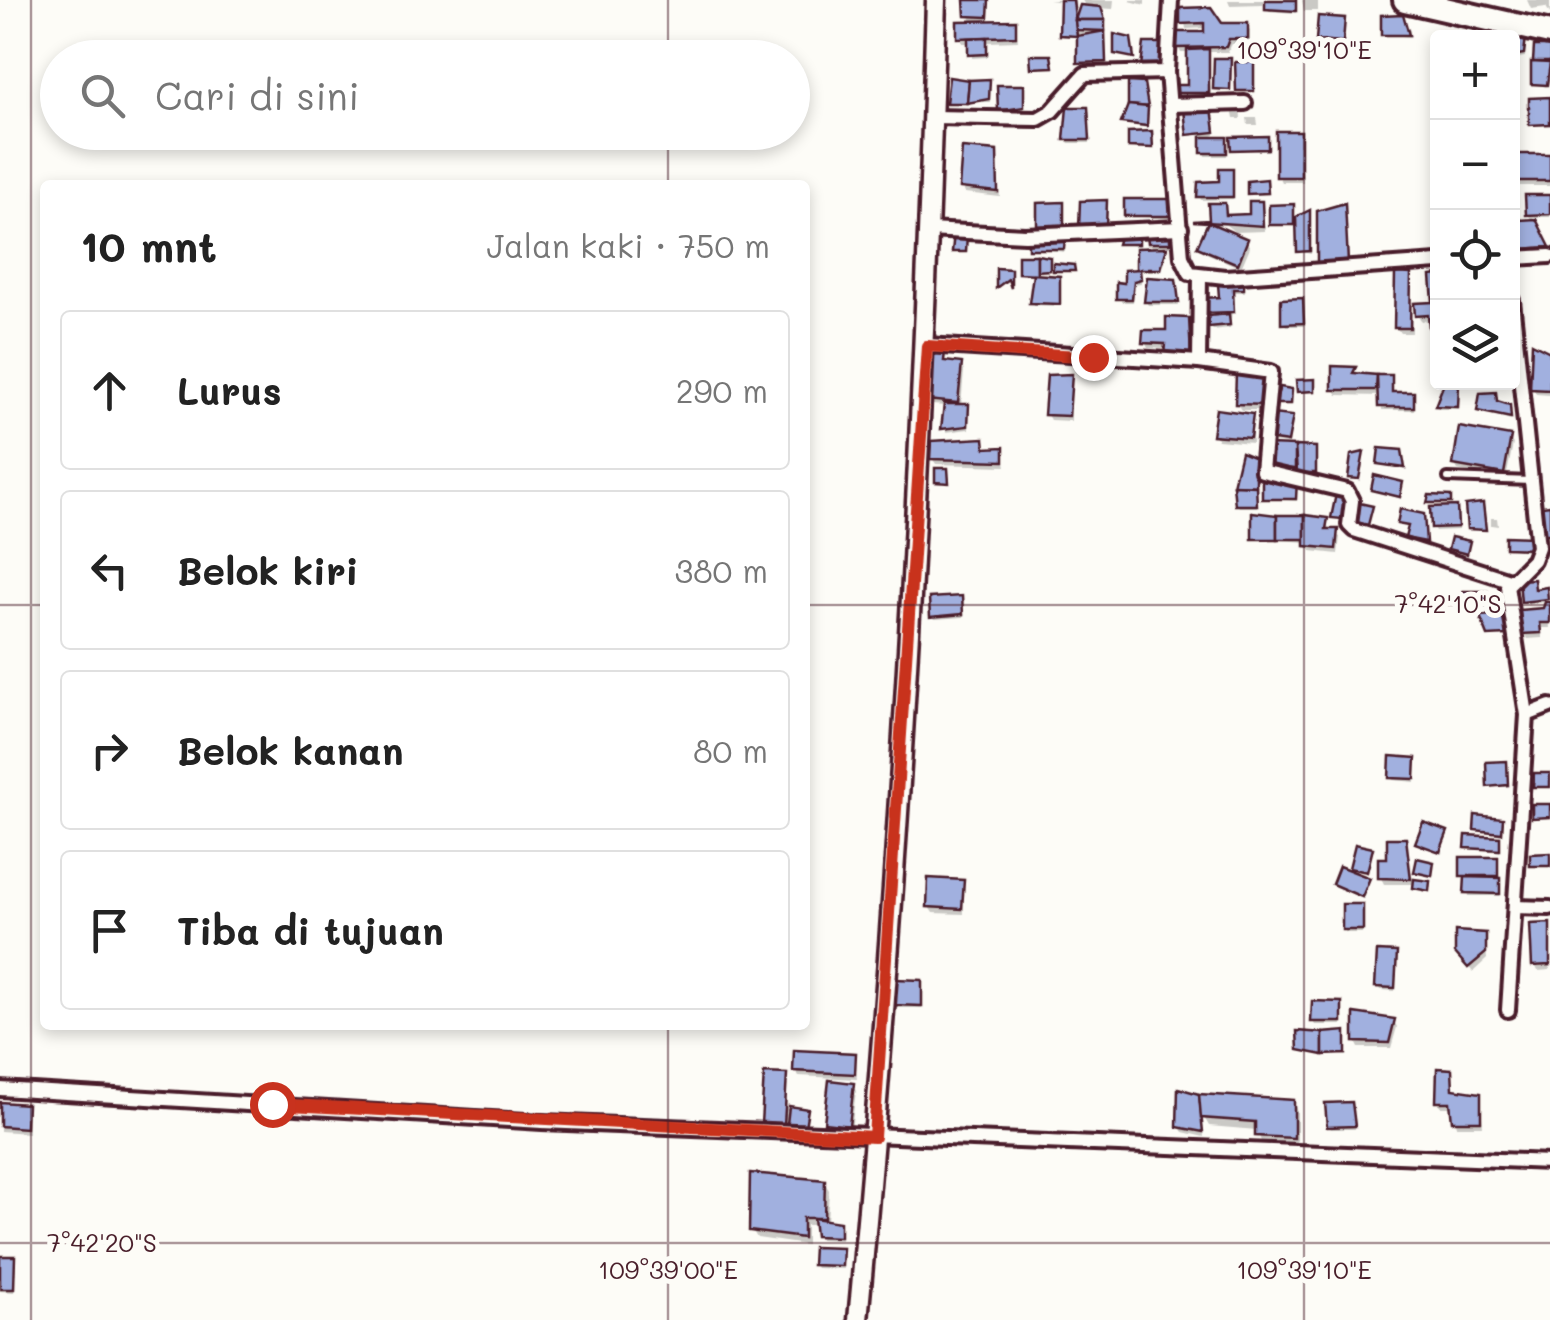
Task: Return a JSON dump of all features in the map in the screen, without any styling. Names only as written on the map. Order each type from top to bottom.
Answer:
[{"type":"highway","points":[[1405,0],[1550,33]]},
{"type":"street","points":[[858,1320],[927,346],[936,0]]},
{"type":"street","points":[[1171,0],[1167,72],[1184,265],[1200,276],[1430,262]]},
{"type":"street","points":[[932,117],[1038,118],[1052,111],[1085,74],[1167,72]]},
{"type":"street","points":[[1170,105],[1245,102]]},
{"type":"street","points":[[928,230],[1025,235],[1181,228]]},
{"type":"street","points":[[1520,258],[1550,256]]},
{"type":"street","points":[[1199,362],[1200,276]]},
{"type":"street","points":[[927,346],[1199,362],[1271,372],[1262,470],[1347,491],[1352,496],[1349,525],[1354,530],[1509,580]]},
{"type":"street","points":[[1508,1010],[1528,714],[1507,595],[1509,580],[1536,556],[1520,373]]},
{"type":"street","points":[[1532,482],[1550,474]]},
{"type":"street","points":[[1528,714],[1550,706]]},
{"type":"street","points":[[1515,907],[1550,908]]},
{"type":"street","points":[[0,1089],[871,1140],[1550,1162]]},
{"type":"lane","points":[[1448,478],[1532,482]]},
{"type":"building","points":[[964,0],[989,0],[988,17],[965,16]]},
{"type":"building","points":[[1060,0],[1073,0],[1077,36],[1059,35]]},
{"type":"building","points":[[1265,0],[1296,0],[1296,11],[1265,9]]},
{"type":"building","points":[[1080,5],[1101,7],[1105,20],[1075,20]]},
{"type":"building","points":[[1211,7],[1222,23],[1248,23],[1248,39],[1229,39],[1226,47],[1175,48],[1175,32],[1204,32],[1204,23],[1180,24],[1180,8]]},
{"type":"building","points":[[1403,14],[1409,35],[1381,35],[1381,15]]},
{"type":"building","points":[[1318,16],[1345,18],[1343,42],[1316,40]]},
{"type":"building","points":[[1016,20],[1016,36],[957,38],[957,21]]},
{"type":"building","points":[[1075,20],[1105,20],[1105,31],[1076,30]]},
{"type":"building","points":[[1105,31],[1106,62],[1077,63],[1077,36]]},
{"type":"building","points":[[1114,34],[1131,38],[1134,58],[1114,54]]},
{"type":"building","points":[[1520,36],[1526,37],[1524,54],[1520,55]]},
{"type":"building","points":[[987,37],[987,54],[968,55],[968,38]]},
{"type":"building","points":[[1144,43],[1162,43],[1162,64],[1141,66]]},
{"type":"building","points":[[1534,46],[1550,46],[1550,62],[1533,62]]},
{"type":"building","points":[[1209,49],[1209,93],[1170,93],[1170,85],[1187,85],[1187,50]]},
{"type":"building","points":[[1030,55],[1051,55],[1053,67],[1031,68]]},
{"type":"building","points":[[1214,58],[1231,58],[1230,90],[1213,89]]},
{"type":"building","points":[[1235,62],[1254,62],[1254,91],[1236,91]]},
{"type":"building","points":[[1531,62],[1550,63],[1547,85],[1531,84]]},
{"type":"building","points":[[949,77],[969,80],[967,103],[946,103]]},
{"type":"building","points":[[990,79],[989,99],[967,103],[969,80]]},
{"type":"building","points":[[1128,82],[1144,83],[1148,107],[1128,105]]},
{"type":"building","points":[[997,85],[1024,85],[1024,107],[998,111]]},
{"type":"building","points":[[1550,97],[1550,124],[1529,125],[1529,98]]},
{"type":"building","points":[[1128,105],[1148,107],[1147,126],[1121,123]]},
{"type":"building","points":[[1067,107],[1088,107],[1090,140],[1064,140]]},
{"type":"building","points":[[1212,107],[1215,132],[1187,135],[1184,110]]},
{"type":"building","points":[[1152,131],[1153,148],[1128,147],[1128,132]]},
{"type":"building","points":[[1276,131],[1301,131],[1301,177],[1276,177]]},
{"type":"building","points":[[1268,136],[1268,149],[1231,150],[1230,137]]},
{"type":"building","points":[[1201,137],[1227,137],[1227,153],[1201,153]]},
{"type":"building","points":[[962,148],[997,151],[998,192],[959,188]]},
{"type":"building","points":[[1520,154],[1550,154],[1550,181],[1520,181]]},
{"type":"building","points":[[1219,168],[1233,168],[1233,197],[1197,197],[1198,182],[1219,181]]},
{"type":"building","points":[[1267,179],[1268,193],[1247,194],[1247,181]]},
{"type":"building","points":[[1525,195],[1550,195],[1550,214],[1526,215]]},
{"type":"building","points":[[1124,199],[1170,199],[1170,216],[1124,216]]},
{"type":"building","points":[[1107,200],[1106,228],[1079,228],[1080,201]]},
{"type":"building","points":[[1249,201],[1262,201],[1263,226],[1193,221],[1209,220],[1208,203],[1225,203],[1226,215],[1249,214]]},
{"type":"building","points":[[1064,202],[1064,228],[1037,227],[1037,203]]},
{"type":"building","points":[[1345,203],[1348,263],[1317,263],[1317,211]]},
{"type":"building","points":[[1294,204],[1294,225],[1269,225],[1269,205]]},
{"type":"building","points":[[1310,210],[1310,251],[1297,252],[1296,217]]},
{"type":"building","points":[[1536,219],[1550,247],[1521,249],[1520,220]]},
{"type":"building","points":[[1208,222],[1248,239],[1238,264],[1197,247]]},
{"type":"building","points":[[954,233],[967,234],[966,252],[952,252]]},
{"type":"building","points":[[1139,233],[1139,244],[1117,244],[1120,234]]},
{"type":"building","points":[[1170,233],[1170,243],[1148,243],[1147,234]]},
{"type":"building","points":[[1028,238],[1065,238],[1064,249],[1028,249]]},
{"type":"building","points":[[1167,247],[1161,269],[1136,269],[1136,248]]},
{"type":"building","points":[[1018,255],[1037,255],[1037,274],[1018,273]]},
{"type":"building","points":[[1037,255],[1050,257],[1050,270],[1037,271]]},
{"type":"building","points":[[1053,263],[1074,265],[1075,271],[1053,271]]},
{"type":"building","points":[[996,268],[1011,269],[1011,288],[1008,279],[996,288]]},
{"type":"building","points":[[1140,269],[1141,279],[1134,281],[1132,299],[1116,299],[1116,282],[1124,283],[1124,270]]},
{"type":"building","points":[[1395,273],[1411,274],[1410,328],[1394,328]]},
{"type":"building","points":[[1033,274],[1060,276],[1060,304],[1029,303]]},
{"type":"building","points":[[1147,277],[1176,279],[1179,302],[1144,302]]},
{"type":"building","points":[[1244,282],[1244,289],[1233,289],[1234,312],[1205,313],[1204,298],[1219,297],[1218,284]]},
{"type":"building","points":[[1303,298],[1304,323],[1281,324],[1281,299]]},
{"type":"building","points":[[1430,302],[1430,328],[1428,315],[1415,316],[1414,303]]},
{"type":"building","points":[[1229,314],[1230,325],[1209,327],[1208,316]]},
{"type":"building","points":[[1166,317],[1189,318],[1191,356],[1164,356],[1165,344],[1142,343],[1143,330],[1166,330]]},
{"type":"building","points":[[1532,343],[1550,352],[1550,390],[1530,389]]},
{"type":"building","points":[[930,351],[945,352],[944,361],[962,363],[958,403],[926,400]]},
{"type":"building","points":[[1332,366],[1356,367],[1353,373],[1377,375],[1376,390],[1332,390]]},
{"type":"building","points":[[1236,373],[1268,374],[1267,405],[1235,404]]},
{"type":"building","points":[[1072,374],[1069,416],[1044,415],[1047,375]]},
{"type":"building","points":[[1377,375],[1392,375],[1392,392],[1414,392],[1414,407],[1378,407]]},
{"type":"building","points":[[1315,379],[1315,391],[1297,392],[1296,380]]},
{"type":"building","points":[[1280,387],[1292,389],[1291,404],[1274,404]]},
{"type":"building","points":[[1441,390],[1459,390],[1458,407],[1435,406]]},
{"type":"building","points":[[1496,392],[1497,401],[1510,405],[1511,418],[1477,411],[1480,393]]},
{"type":"building","points":[[944,404],[969,404],[968,426],[941,429]]},
{"type":"building","points":[[1216,409],[1253,414],[1250,438],[1212,435]]},
{"type":"building","points":[[1271,414],[1293,416],[1288,442],[1267,439]]},
{"type":"building","points":[[1459,427],[1511,436],[1504,474],[1453,465]]},
{"type":"building","points":[[984,438],[985,448],[1004,447],[1004,461],[930,459],[931,441]]},
{"type":"building","points":[[1269,445],[1295,446],[1295,469],[1268,468]]},
{"type":"building","points":[[1295,446],[1316,447],[1316,473],[1297,473]]},
{"type":"building","points":[[1379,448],[1402,450],[1405,468],[1377,464]]},
{"type":"building","points":[[1241,452],[1256,458],[1256,486],[1233,485]]},
{"type":"building","points":[[1364,452],[1359,479],[1348,478],[1351,455]]},
{"type":"building","points":[[935,468],[948,468],[949,483],[935,482]]},
{"type":"building","points":[[1374,475],[1403,482],[1400,497],[1371,490]]},
{"type":"building","points":[[1262,477],[1297,479],[1296,499],[1262,499]]},
{"type":"building","points":[[1233,485],[1256,486],[1257,505],[1235,505]]},
{"type":"building","points":[[1337,489],[1351,496],[1342,519],[1331,518]]},
{"type":"building","points":[[1429,495],[1451,496],[1451,503],[1427,503]]},
{"type":"building","points":[[1355,502],[1373,506],[1368,525],[1350,521]]},
{"type":"building","points":[[1483,503],[1486,530],[1467,529],[1465,505]]},
{"type":"building","points":[[1550,505],[1550,534],[1544,534],[1542,506]]},
{"type":"building","points":[[1457,506],[1458,527],[1431,528],[1430,507]]},
{"type":"building","points":[[1400,509],[1424,514],[1426,542],[1405,538],[1408,526],[1397,524]]},
{"type":"building","points":[[1252,512],[1277,515],[1277,539],[1252,539]]},
{"type":"building","points":[[1277,515],[1305,515],[1305,539],[1277,539]]},
{"type":"building","points":[[1305,515],[1328,518],[1326,529],[1338,529],[1336,549],[1305,546]]},
{"type":"building","points":[[1505,536],[1532,537],[1532,549],[1505,548]]},
{"type":"building","points":[[1451,537],[1470,541],[1467,554],[1448,549]]},
{"type":"building","points":[[1534,579],[1535,589],[1547,587],[1548,599],[1521,602],[1519,580]]},
{"type":"building","points":[[1463,591],[1487,591],[1486,604],[1479,604],[1479,612],[1463,612]]},
{"type":"building","points":[[962,596],[963,614],[930,617],[929,598]]},
{"type":"building","points":[[1545,602],[1550,602],[1550,623],[1540,623],[1541,633],[1521,634],[1520,610],[1543,608]]},
{"type":"building","points":[[1505,614],[1506,635],[1488,636],[1480,616]]},
{"type":"building","points":[[1390,756],[1416,758],[1415,779],[1389,778]]},
{"type":"building","points":[[1507,761],[1508,785],[1487,787],[1486,762]]},
{"type":"building","points":[[1534,773],[1550,773],[1550,787],[1533,787]]},
{"type":"building","points":[[1532,804],[1550,804],[1550,817],[1532,818]]},
{"type":"building","points":[[1475,815],[1503,818],[1502,833],[1474,830]]},
{"type":"building","points":[[1423,822],[1448,831],[1440,852],[1415,843]]},
{"type":"building","points":[[1466,835],[1500,837],[1500,850],[1465,848]]},
{"type":"building","points":[[1387,838],[1406,838],[1411,879],[1378,878],[1378,858],[1387,858]]},
{"type":"building","points":[[1355,844],[1373,848],[1367,872],[1349,868]]},
{"type":"building","points":[[1550,853],[1550,866],[1530,866],[1530,854]]},
{"type":"building","points":[[1460,857],[1498,857],[1498,876],[1460,876]]},
{"type":"building","points":[[1417,858],[1434,862],[1432,876],[1414,872]]},
{"type":"building","points":[[1339,866],[1370,878],[1362,897],[1332,884]]},
{"type":"building","points":[[1465,877],[1500,878],[1500,894],[1464,893]]},
{"type":"building","points":[[928,878],[964,880],[962,909],[927,907]]},
{"type":"building","points":[[1414,879],[1430,881],[1429,891],[1413,888]]},
{"type":"building","points":[[1342,904],[1363,904],[1363,930],[1342,930]]},
{"type":"building","points":[[1550,923],[1550,965],[1532,966],[1530,924]]},
{"type":"building","points":[[1455,931],[1486,933],[1486,953],[1468,968],[1455,953]]},
{"type":"building","points":[[1377,951],[1397,952],[1395,988],[1375,987]]},
{"type":"building","points":[[894,979],[922,980],[922,1006],[893,1005]]},
{"type":"building","points":[[1312,1001],[1342,1002],[1342,1022],[1311,1022]]},
{"type":"building","points":[[1354,1013],[1395,1019],[1389,1043],[1354,1042]]},
{"type":"building","points":[[1297,1031],[1323,1033],[1323,1055],[1298,1050]]},
{"type":"building","points":[[1346,1031],[1346,1054],[1323,1055],[1323,1033]]},
{"type":"building","points":[[794,1050],[856,1053],[855,1074],[793,1071]]},
{"type":"building","points":[[1437,1068],[1452,1069],[1453,1089],[1481,1093],[1481,1121],[1452,1121],[1450,1102],[1436,1102]]},
{"type":"building","points":[[764,1073],[787,1074],[784,1125],[761,1124]]},
{"type":"building","points":[[829,1080],[854,1083],[849,1126],[824,1123]]},
{"type":"building","points":[[1178,1088],[1199,1094],[1203,1132],[1177,1127]]},
{"type":"building","points":[[1199,1094],[1294,1100],[1294,1138],[1255,1136],[1255,1122],[1201,1118]]},
{"type":"building","points":[[0,1102],[27,1104],[26,1128],[0,1126]]},
{"type":"building","points":[[1352,1102],[1355,1126],[1327,1127],[1325,1103]]},
{"type":"building","points":[[789,1106],[808,1109],[805,1127],[787,1124]]},
{"type":"building","points":[[750,1173],[825,1180],[824,1218],[803,1218],[803,1238],[749,1231]]},
{"type":"building","points":[[813,1218],[840,1222],[840,1237],[815,1236]]},
{"type":"building","points":[[813,1247],[843,1248],[842,1266],[812,1265]]},
{"type":"building","points":[[0,1256],[15,1256],[14,1289],[0,1289]]},
{"type":"route","points":[[272,1104],[542,1122],[874,1137],[927,346],[1093,357]]}]
